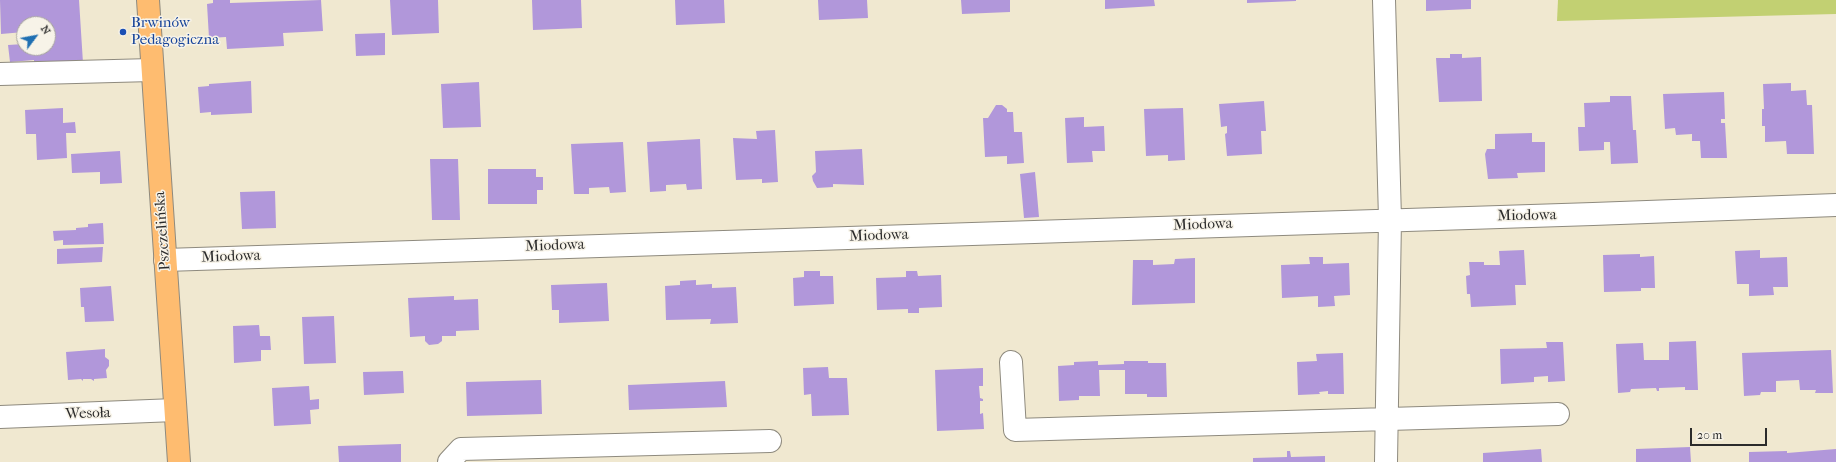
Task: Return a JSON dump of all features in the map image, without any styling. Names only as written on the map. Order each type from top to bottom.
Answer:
[{"type":"main road","name":"Pszczelińska","points":[[148,0],[179,462]]},
{"type":"street","points":[[1384,0],[1390,219],[1386,462]]},
{"type":"street","points":[[0,74],[152,70]]},
{"type":"street","name":"Miodowa","points":[[165,260],[1390,219],[1593,214],[1836,204]]},
{"type":"street","points":[[1011,362],[1015,430],[1558,414]]},
{"type":"street","name":"Wesoła","points":[[0,417],[175,410]]},
{"type":"street","points":[[450,462],[461,450],[770,441]]},
{"type":"green space","points":[[1558,0],[1836,0],[1836,14],[1557,21]]},
{"type":"building","points":[[0,0],[79,0],[83,63],[34,67],[34,60],[10,62],[8,45],[16,44],[16,56],[56,56],[56,16],[16,16],[16,33],[1,34]]},
{"type":"building","points":[[213,0],[230,0],[230,3],[321,0],[323,31],[283,33],[284,46],[227,49],[226,37],[209,38],[207,4],[213,3]]},
{"type":"building","points":[[390,0],[438,0],[439,33],[392,35]]},
{"type":"building","points":[[532,0],[581,0],[582,28],[533,30]]},
{"type":"building","points":[[675,0],[724,0],[725,23],[676,25]]},
{"type":"building","points":[[818,0],[867,0],[868,18],[819,20]]},
{"type":"building","points":[[961,0],[1010,0],[1010,12],[962,14]]},
{"type":"building","points":[[1105,0],[1154,0],[1155,6],[1105,9]]},
{"type":"building","points":[[1247,0],[1296,0],[1296,1],[1247,3]]},
{"type":"building","points":[[1426,0],[1471,0],[1471,9],[1426,11]]},
{"type":"building","points":[[385,33],[385,55],[356,56],[355,34]]},
{"type":"building","points":[[1450,54],[1462,54],[1462,58],[1481,57],[1482,101],[1439,102],[1436,58],[1450,58]]},
{"type":"building","points":[[251,81],[252,113],[211,115],[211,112],[200,113],[198,87],[209,86],[209,84]]},
{"type":"building","points":[[479,82],[481,127],[443,128],[441,84]]},
{"type":"building","points":[[1791,83],[1791,91],[1806,90],[1807,105],[1812,105],[1814,154],[1787,154],[1786,141],[1765,142],[1765,126],[1762,126],[1762,109],[1764,109],[1763,84]]},
{"type":"building","points":[[1724,92],[1725,119],[1721,119],[1721,123],[1725,123],[1727,158],[1701,158],[1700,141],[1692,141],[1692,134],[1676,135],[1675,128],[1665,129],[1663,94]]},
{"type":"building","points":[[1610,96],[1631,96],[1633,130],[1636,130],[1638,163],[1611,164],[1610,142],[1604,142],[1604,150],[1579,151],[1578,127],[1585,127],[1584,103],[1610,102]]},
{"type":"building","points":[[1264,101],[1266,131],[1261,131],[1262,154],[1227,156],[1225,134],[1227,133],[1227,126],[1221,127],[1219,104]]},
{"type":"building","points":[[996,105],[1002,105],[1007,109],[1007,112],[1013,112],[1014,132],[1022,132],[1024,163],[1007,164],[1007,156],[985,157],[983,118],[988,118]]},
{"type":"building","points":[[63,108],[63,123],[75,122],[76,133],[66,133],[67,158],[37,160],[36,134],[26,134],[25,110]]},
{"type":"building","points":[[1183,108],[1185,160],[1168,161],[1168,155],[1146,156],[1144,109]]},
{"type":"building","points":[[1084,117],[1084,127],[1104,126],[1105,151],[1092,151],[1093,162],[1067,163],[1065,118]]},
{"type":"building","points":[[775,130],[778,182],[762,183],[762,179],[736,180],[733,138],[757,139],[756,131]]},
{"type":"building","points":[[1532,133],[1532,142],[1545,142],[1545,172],[1517,173],[1518,178],[1488,179],[1485,154],[1487,149],[1495,149],[1495,134]]},
{"type":"building","points":[[700,139],[702,189],[687,190],[686,184],[666,185],[666,191],[650,192],[647,142]]},
{"type":"building","points":[[623,142],[626,192],[610,193],[609,187],[589,188],[589,194],[574,194],[571,144]]},
{"type":"building","points":[[862,149],[864,185],[833,184],[833,187],[817,188],[812,176],[816,172],[815,151]]},
{"type":"building","points":[[120,151],[122,183],[100,184],[100,172],[72,173],[71,154]]},
{"type":"building","points":[[430,159],[458,159],[460,220],[432,220]]},
{"type":"building","points":[[488,169],[536,169],[536,177],[543,177],[543,190],[537,190],[537,204],[488,204]]},
{"type":"building","points":[[1035,172],[1039,217],[1024,218],[1020,174]]},
{"type":"building","points":[[275,191],[276,228],[242,229],[240,192]]},
{"type":"building","points":[[103,223],[104,244],[63,245],[63,240],[54,241],[53,231],[76,230],[76,228],[88,227],[88,224]]},
{"type":"building","points":[[103,247],[102,262],[57,264],[57,249]]},
{"type":"building","points":[[1524,250],[1526,285],[1515,285],[1516,305],[1471,307],[1470,294],[1467,294],[1466,276],[1470,275],[1469,262],[1484,262],[1484,265],[1500,265],[1499,251]]},
{"type":"building","points":[[1760,250],[1760,258],[1787,257],[1788,287],[1773,287],[1774,295],[1749,296],[1749,284],[1737,284],[1735,251]]},
{"type":"building","points":[[1640,254],[1640,257],[1654,256],[1655,288],[1641,288],[1641,291],[1604,292],[1603,255]]},
{"type":"building","points":[[1309,257],[1323,257],[1323,264],[1349,263],[1350,295],[1334,296],[1335,306],[1318,307],[1318,296],[1282,298],[1281,265],[1310,264]]},
{"type":"building","points":[[1195,258],[1195,303],[1132,305],[1133,260],[1153,260],[1153,265],[1174,264],[1175,259]]},
{"type":"building","points":[[804,271],[820,271],[820,276],[833,276],[834,304],[794,306],[793,278],[804,277]]},
{"type":"building","points":[[906,271],[917,271],[918,276],[941,275],[942,307],[919,308],[919,313],[908,313],[908,309],[877,310],[876,278],[906,277]]},
{"type":"building","points":[[696,280],[696,285],[712,284],[712,288],[736,287],[738,323],[710,324],[711,319],[666,320],[665,286],[680,285],[680,281]]},
{"type":"building","points":[[607,283],[609,321],[559,323],[559,310],[552,310],[551,285]]},
{"type":"building","points":[[111,286],[114,321],[85,322],[84,307],[81,307],[80,288]]},
{"type":"building","points":[[454,296],[454,300],[478,299],[479,330],[456,331],[456,336],[442,336],[442,341],[438,344],[429,345],[425,341],[425,336],[410,337],[408,298]]},
{"type":"building","points":[[334,316],[336,363],[304,364],[302,317]]},
{"type":"building","points":[[259,325],[260,336],[270,336],[271,350],[261,350],[261,361],[234,363],[233,326]]},
{"type":"building","points":[[1696,341],[1698,390],[1685,390],[1685,387],[1659,388],[1659,391],[1657,391],[1656,388],[1631,389],[1630,392],[1618,393],[1616,344],[1643,343],[1644,360],[1669,360],[1669,342]]},
{"type":"building","points":[[1546,342],[1563,342],[1565,381],[1548,382],[1548,376],[1534,377],[1534,382],[1501,384],[1500,349],[1547,348]]},
{"type":"building","points":[[105,349],[105,357],[109,360],[109,366],[106,370],[107,378],[94,379],[94,381],[91,379],[83,379],[83,381],[81,379],[68,380],[66,352]]},
{"type":"building","points":[[1831,350],[1833,393],[1815,393],[1816,390],[1800,390],[1799,380],[1776,381],[1776,392],[1761,392],[1760,395],[1744,396],[1742,353]]},
{"type":"building","points":[[1343,353],[1344,394],[1328,394],[1328,391],[1319,392],[1320,394],[1298,395],[1297,362],[1317,361],[1316,354]]},
{"type":"building","points":[[1098,361],[1098,365],[1124,364],[1124,361],[1166,363],[1167,397],[1147,397],[1147,394],[1125,394],[1125,370],[1099,370],[1100,396],[1079,396],[1079,400],[1059,401],[1058,366],[1074,365],[1074,362]]},
{"type":"building","points":[[828,367],[829,378],[847,378],[849,415],[812,416],[811,394],[804,395],[803,368]]},
{"type":"building","points":[[983,368],[983,386],[979,386],[980,398],[983,399],[983,401],[980,401],[980,414],[983,413],[984,429],[937,431],[935,370]]},
{"type":"building","points":[[403,371],[404,393],[364,395],[363,372]]},
{"type":"building","points":[[541,380],[542,414],[467,416],[466,382]]},
{"type":"building","points":[[725,381],[727,407],[629,410],[628,385]]},
{"type":"building","points":[[309,386],[310,400],[319,399],[319,409],[310,410],[311,424],[274,426],[272,388]]},
{"type":"building","points":[[401,444],[401,462],[339,462],[338,446]]},
{"type":"building","points":[[1690,447],[1691,462],[1636,462],[1636,449]]},
{"type":"building","points":[[1541,449],[1542,462],[1483,462],[1483,453]]},
{"type":"building","points":[[1836,449],[1836,462],[1749,462],[1749,452],[1787,451],[1787,453]]},
{"type":"building","points":[[1287,451],[1290,451],[1291,457],[1325,456],[1325,462],[1253,462],[1253,458],[1287,457]]},
{"type":"place","name":"Brwinów Pedagogiczna","points":[[123,32]]}]
